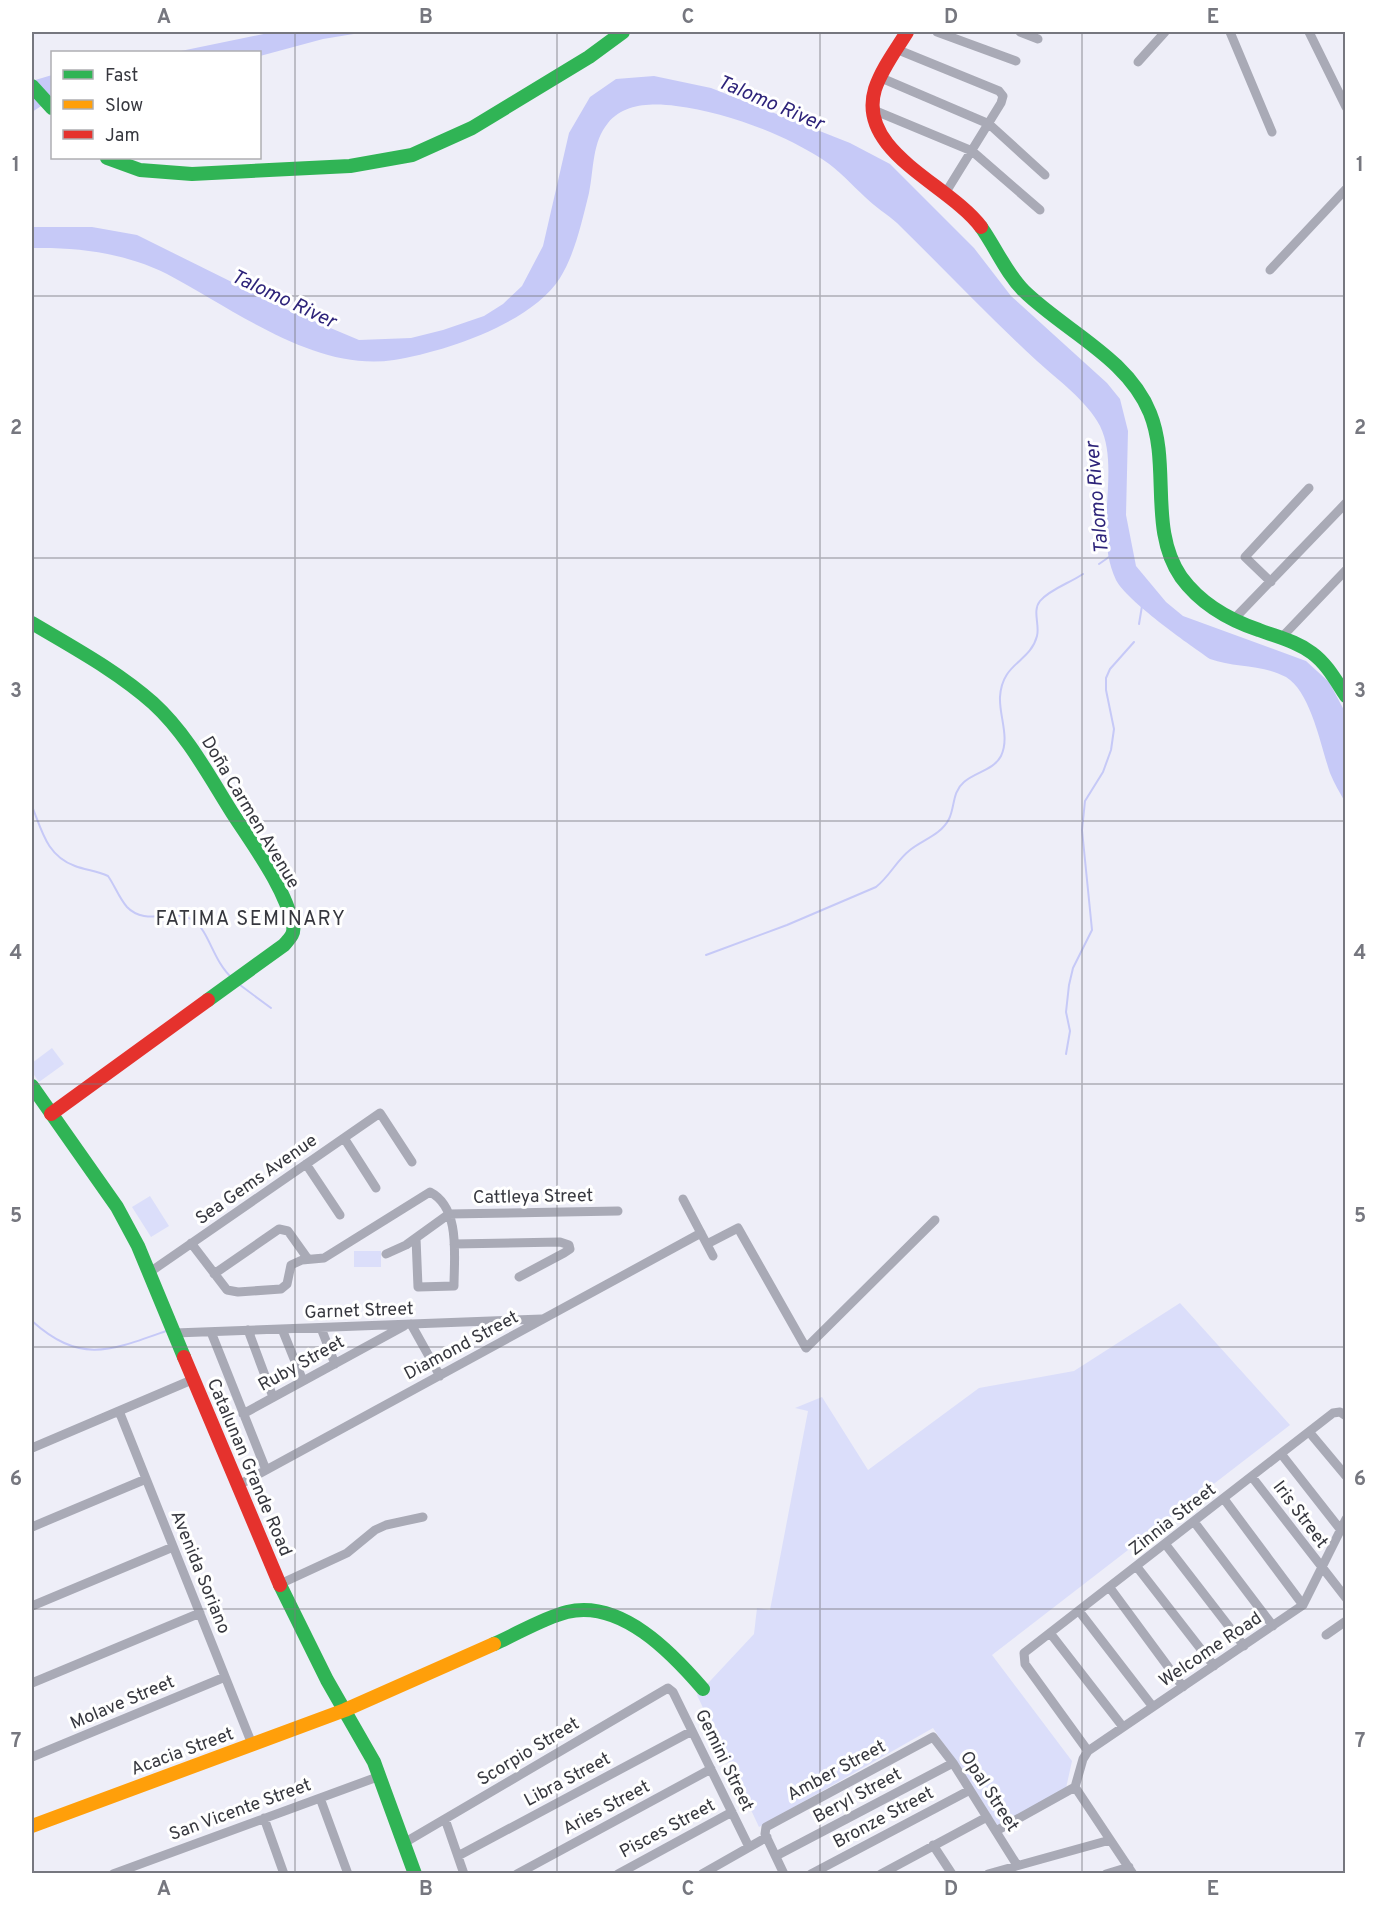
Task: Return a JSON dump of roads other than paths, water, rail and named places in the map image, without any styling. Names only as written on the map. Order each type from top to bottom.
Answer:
[{"type":"main road","points":[[110,159],[151,172],[198,174],[341,166],[412,155],[461,133],[577,64],[623,32]]},
{"type":"main road","points":[[907,32],[879,77],[871,109],[878,132],[890,150],[967,210],[991,239],[1022,289],[1109,363],[1142,397],[1150,411],[1158,441],[1164,525],[1170,556],[1178,573],[1205,602],[1233,620],[1281,638],[1317,657],[1332,674],[1346,696]]},
{"type":"main road","points":[[32,86],[51,107]]},
{"type":"main road","name":"Doña Carmen Avenue","points":[[32,623],[120,676],[154,704],[180,731],[257,851],[283,898],[294,927],[293,934],[284,945],[51,1114]]},
{"type":"main road","name":"Catalunan Grande Road","points":[[32,1086],[117,1208],[150,1272],[237,1486],[280,1584],[321,1668],[368,1749],[380,1776],[415,1874]]},
{"type":"main road","name":"Acacia Street","points":[[32,1826],[345,1710],[554,1617],[586,1610],[608,1613],[650,1638],[681,1662],[703,1689]]},
{"type":"street","points":[[937,32],[1017,61]]},
{"type":"street","points":[[1020,32],[1038,39]]},
{"type":"street","points":[[1138,62],[1165,32]]},
{"type":"street","points":[[1230,32],[1272,132]]},
{"type":"street","points":[[1309,32],[1346,107]]},
{"type":"street","points":[[897,49],[1001,93],[1001,103],[946,192]]},
{"type":"street","points":[[879,77],[988,124],[1045,175]]},
{"type":"street","points":[[871,109],[972,151],[1040,210]]},
{"type":"street","points":[[1270,270],[1346,189]]},
{"type":"street","points":[[1271,582],[1245,557],[1309,488]]},
{"type":"street","points":[[1233,620],[1346,503]]},
{"type":"street","points":[[1281,638],[1346,570]]},
{"type":"street","name":"Sea Gems Avenue","points":[[150,1272],[381,1113],[412,1162]]},
{"type":"street","points":[[344,1138],[376,1188]]},
{"type":"street","points":[[306,1164],[340,1215]]},
{"type":"street","points":[[191,1243],[224,1287],[233,1292],[281,1289],[287,1284],[291,1265],[308,1259],[324,1258],[426,1192],[434,1193],[449,1214],[454,1244],[454,1286],[418,1287],[416,1239]]},
{"type":"street","points":[[683,1199],[713,1256]]},
{"type":"street","name":"Cattleya Street","points":[[449,1214],[618,1211]]},
{"type":"street","points":[[386,1254],[416,1239],[449,1214]]},
{"type":"street","points":[[707,1244],[738,1228],[806,1348],[935,1220]]},
{"type":"street","points":[[214,1274],[279,1229],[288,1230],[308,1259]]},
{"type":"street","name":"Diamond Street","points":[[237,1486],[701,1233]]},
{"type":"street","points":[[454,1244],[560,1242],[569,1245],[570,1249],[564,1253],[519,1277]]},
{"type":"street","name":"Garnet Street","points":[[175,1333],[544,1319]]},
{"type":"street","points":[[409,1324],[440,1376]]},
{"type":"street","name":"Ruby Street","points":[[243,1414],[409,1324]]},
{"type":"street","points":[[321,1328],[335,1364]]},
{"type":"street","points":[[282,1329],[303,1381]]},
{"type":"street","points":[[248,1330],[273,1397]]},
{"type":"street","points":[[211,1332],[266,1470]]},
{"type":"street","points":[[32,1448],[194,1379]]},
{"type":"street","name":"Avenida Soriano","points":[[119,1411],[252,1744]]},
{"type":"street","name":"Zinnia Street","points":[[1088,1750],[1022,1658],[1024,1653],[1282,1455],[1333,1413],[1345,1415]]},
{"type":"street","points":[[1310,1433],[1346,1476]]},
{"type":"street","points":[[1282,1455],[1340,1529]]},
{"type":"street","name":"Iris Street","points":[[1252,1477],[1346,1598]]},
{"type":"street","points":[[32,1527],[146,1479]]},
{"type":"street","points":[[1224,1499],[1303,1605]]},
{"type":"street","points":[[280,1584],[347,1553],[375,1530],[423,1517]]},
{"type":"street","name":"Welcome Road","points":[[1088,1750],[1303,1605],[1346,1519]]},
{"type":"street","points":[[1194,1523],[1274,1626]]},
{"type":"street","points":[[1166,1545],[1244,1646]]},
{"type":"street","points":[[32,1605],[173,1547]]},
{"type":"street","points":[[1137,1567],[1214,1666]]},
{"type":"street","points":[[1110,1588],[1184,1687]]},
{"type":"street","points":[[1079,1611],[1153,1707]]},
{"type":"street","points":[[32,1683],[200,1613]]},
{"type":"street","points":[[1326,1635],[1346,1621]]},
{"type":"street","points":[[1050,1633],[1123,1727]]},
{"type":"street","name":"Molave Street","points":[[32,1757],[225,1677]]},
{"type":"street","name":"Gemini Street","points":[[668,1688],[673,1692],[749,1847]]},
{"type":"street","name":"Scorpio Street","points":[[404,1843],[668,1688]]},
{"type":"street","name":"Libra Street","points":[[458,1856],[692,1731]]},
{"type":"street","name":"Opal Street","points":[[933,1737],[953,1763],[1017,1865]]},
{"type":"street","name":"Amber Street","points":[[702,1874],[767,1837],[765,1830],[768,1826],[933,1737]]},
{"type":"street","points":[[996,1831],[1075,1787],[1088,1750]]},
{"type":"street","name":"Beryl Street","points":[[776,1856],[953,1763]]},
{"type":"street","name":"Aries Street","points":[[517,1874],[711,1768]]},
{"type":"street","name":"San Vicente Street","points":[[112,1874],[380,1776]]},
{"type":"street","points":[[1075,1787],[1131,1870],[1106,1874]]},
{"type":"street","name":"Bronze Street","points":[[811,1874],[970,1790]]},
{"type":"street","points":[[320,1798],[348,1874]]},
{"type":"street","name":"Pisces Street","points":[[618,1874],[732,1812]]},
{"type":"street","points":[[881,1874],[987,1817]]},
{"type":"street","points":[[264,1818],[284,1873]]},
{"type":"street","points":[[445,1819],[464,1874]]},
{"type":"street","points":[[767,1837],[784,1874]]},
{"type":"street","points":[[988,1874],[1110,1840]]},
{"type":"street","points":[[933,1845],[952,1874]]},
{"type":"water","points":[[273,32],[366,32],[323,39],[261,56],[261,51],[181,51]]},
{"type":"water","points":[[51,75],[51,100],[32,112],[32,81]]},
{"type":"water","points":[[654,76],[711,88],[850,143],[890,164],[974,248],[1011,296],[1107,383],[1120,399],[1128,431],[1126,515],[1136,566],[1166,602],[1183,616],[1306,661],[1329,682],[1345,712],[1345,802],[1330,773],[1309,707],[1295,684],[1286,677],[1267,670],[1210,659],[1145,610],[1122,589],[1116,580],[1107,542],[1108,461],[1106,443],[1100,426],[1088,408],[1001,327],[897,223],[869,201],[839,172],[822,159],[771,132],[714,113],[676,106],[649,105],[622,111],[608,123],[599,139],[594,156],[589,193],[574,248],[560,278],[547,294],[529,309],[485,333],[437,350],[394,360],[364,361],[334,357],[305,347],[247,320],[167,274],[135,261],[84,250],[32,248],[32,227],[92,227],[137,235],[290,311],[359,340],[411,338],[443,330],[484,316],[503,304],[522,286],[543,246],[569,133],[590,97],[616,79]]},
{"type":"waterway","name":"Talomo River","points":[[1099,564],[1109,557]]},
{"type":"waterway","points":[[706,955],[787,925],[876,887],[905,854],[946,825],[960,786],[994,765],[1004,749],[1004,726],[1000,704],[1002,685],[1011,669],[1033,645],[1038,632],[1036,614],[1040,601],[1049,593],[1083,574]]},
{"type":"waterway","points":[[1139,624],[1142,606]]},
{"type":"waterway","points":[[1066,1054],[1070,1031],[1066,1012],[1069,985],[1073,968],[1092,930],[1082,830],[1085,801],[1103,772],[1111,750],[1114,729],[1106,690],[1106,678],[1110,669],[1134,642]]},
{"type":"waterway","points":[[32,806],[47,842],[58,856],[75,866],[108,876],[124,903],[135,913],[151,917],[186,917],[194,921],[204,932],[220,963],[232,978]]},
{"type":"waterway","points":[[240,985],[271,1008]]},
{"type":"waterway","points":[[32,1321],[65,1344],[96,1350],[128,1344],[166,1331]]},
{"type":"district","name":"FATIMA SEMINARY","points":[[251,918]]}]
